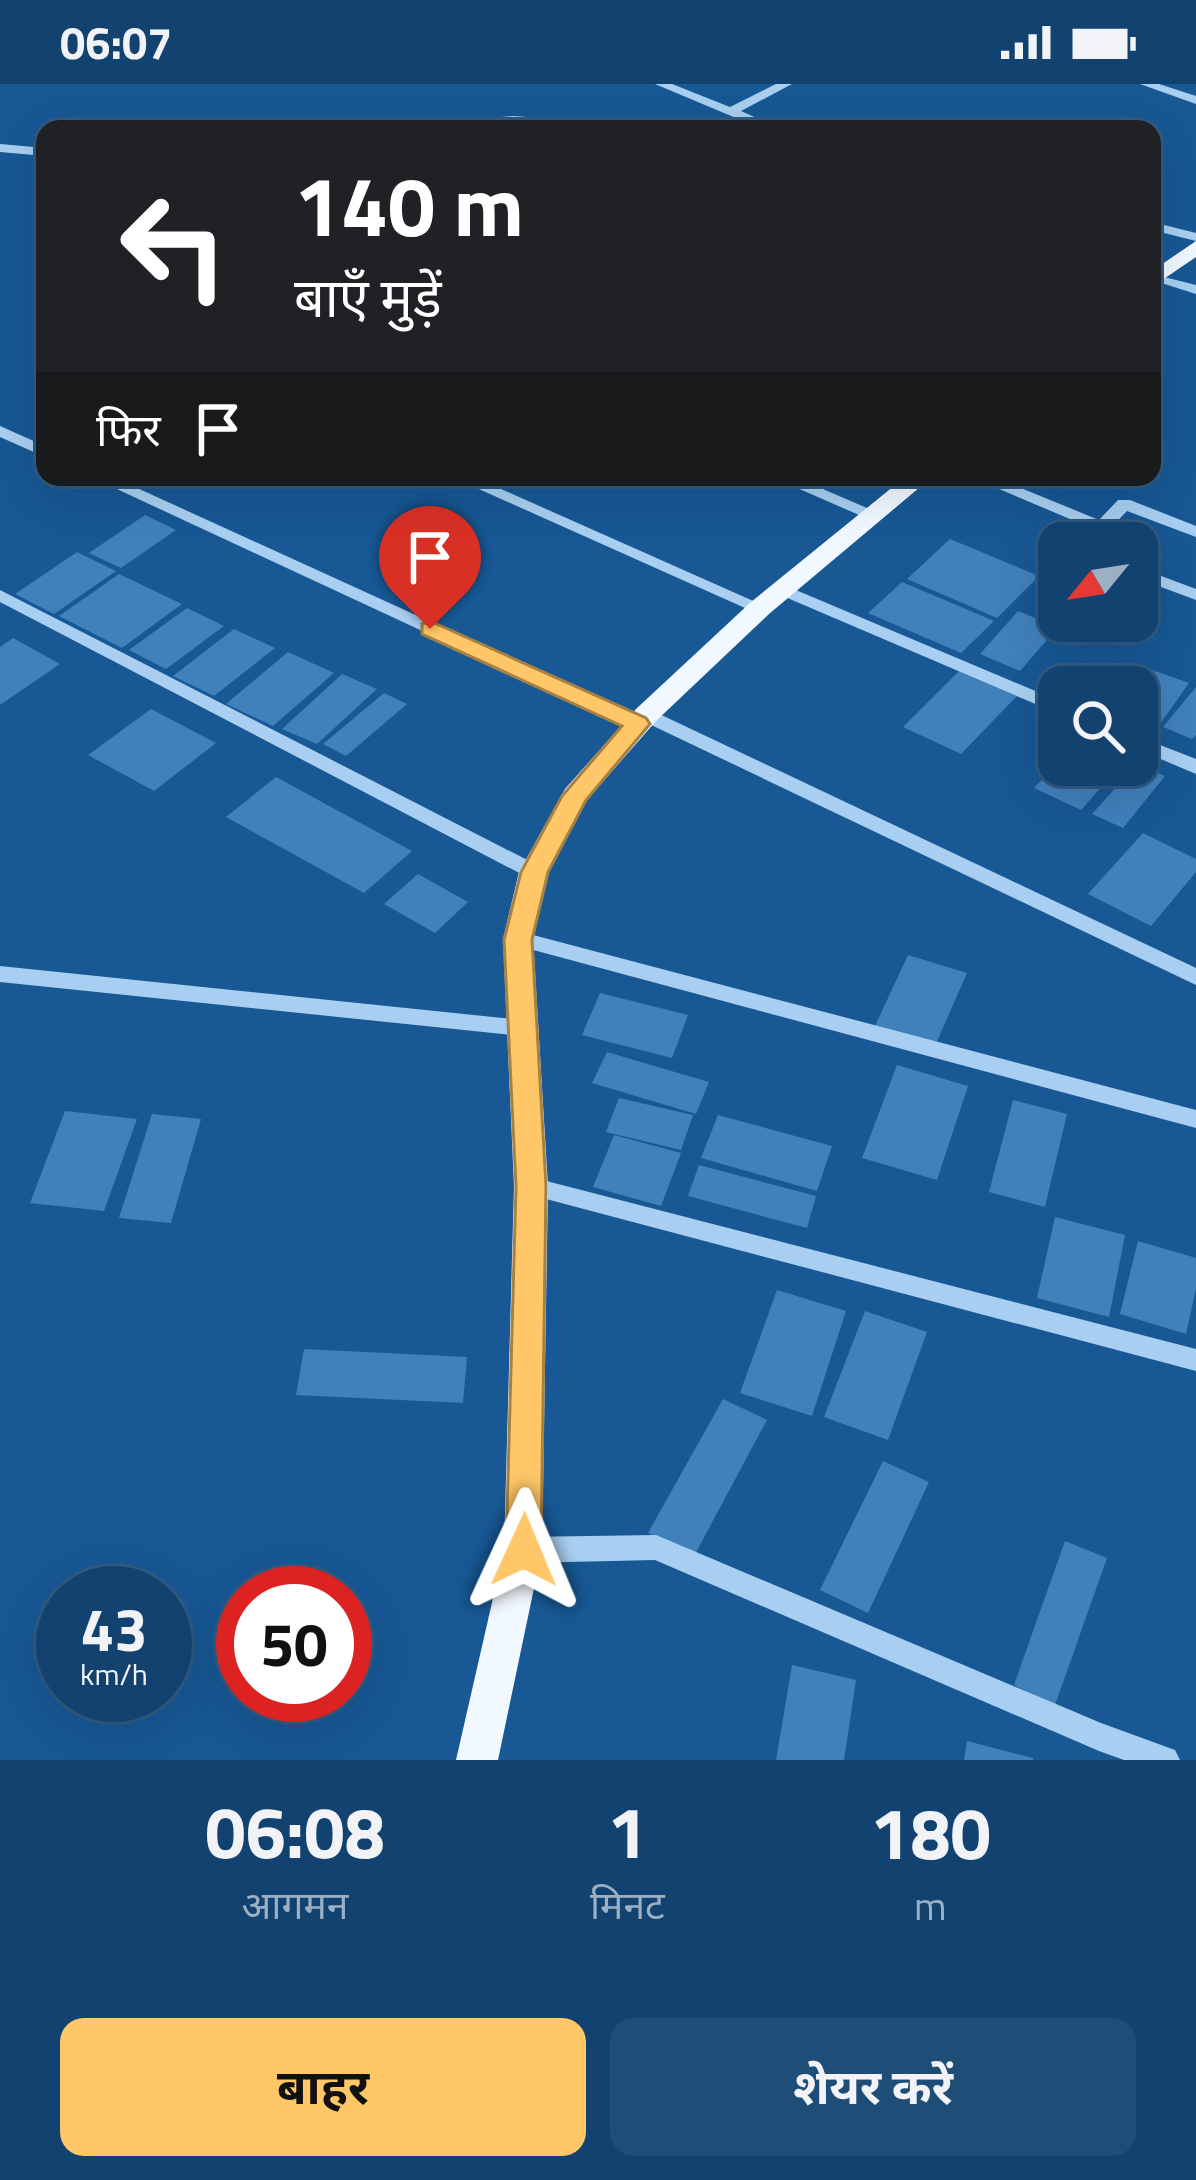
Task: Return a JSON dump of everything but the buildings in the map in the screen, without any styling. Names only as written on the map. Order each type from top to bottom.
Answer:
[{"type":"main road","points":[[1161,274],[1196,247]]},
{"type":"main road","points":[[477,1760],[524,1550],[531,1186],[518,940],[534,872],[575,796],[642,719],[772,599],[908,486]]},
{"type":"street","points":[[661,84],[751,120]]},
{"type":"street","points":[[730,112],[786,84]]},
{"type":"street","points":[[1146,84],[1196,100]]},
{"type":"street","points":[[487,120],[555,120]]},
{"type":"street","points":[[0,148],[36,151]]},
{"type":"street","points":[[1161,228],[1196,237]]},
{"type":"street","points":[[1161,281],[1196,290]]},
{"type":"street","points":[[0,431],[36,448]]},
{"type":"street","points":[[120,486],[642,719],[1196,977]]},
{"type":"street","points":[[483,486],[1038,700]]},
{"type":"street","points":[[802,486],[872,514]]},
{"type":"street","points":[[1001,486],[1090,522]]},
{"type":"street","points":[[1107,522],[1124,504],[1196,532]]},
{"type":"street","points":[[1158,580],[1196,595]]},
{"type":"street","points":[[0,595],[534,872]]},
{"type":"street","points":[[1158,751],[1196,767]]},
{"type":"street","points":[[518,940],[1196,1119]]},
{"type":"street","points":[[0,974],[522,1028]]},
{"type":"street","points":[[531,1186],[1196,1360]]},
{"type":"street","points":[[524,1550],[656,1547],[1099,1737],[1165,1760]]},
{"type":"route","points":[[430,629],[638,724],[575,796],[534,872],[518,940],[531,1186],[524,1550]]}]
